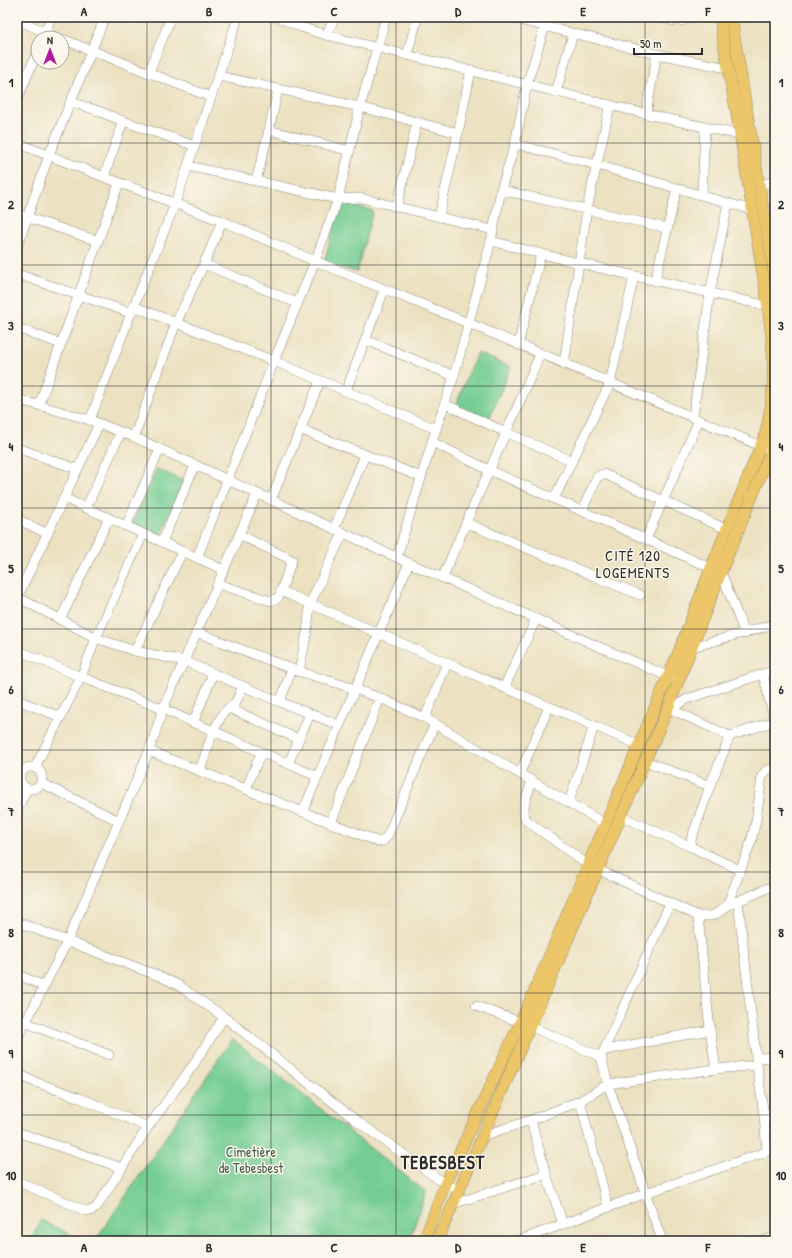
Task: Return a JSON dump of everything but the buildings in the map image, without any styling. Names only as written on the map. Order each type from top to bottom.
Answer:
[{"type":"main road","points":[[720,17],[728,68],[771,225],[775,278]]},
{"type":"main road","points":[[592,868],[605,824],[679,651],[726,528],[760,447],[768,423],[774,382],[774,362],[768,306],[752,210],[745,134],[731,17]]},
{"type":"main road","points":[[437,1241],[482,1136],[525,1024],[592,868],[620,816],[669,709],[721,572],[773,452],[775,435]]},
{"type":"main road","points":[[424,1241],[445,1184],[525,1024]]},
{"type":"street","points":[[46,30],[51,17]]},
{"type":"street","points":[[17,247],[49,155],[105,17]]},
{"type":"street","points":[[90,420],[132,309],[175,204],[238,17]]},
{"type":"street","points":[[277,17],[326,35],[376,46],[646,114],[745,134]]},
{"type":"street","points":[[326,35],[335,17]]},
{"type":"street","points":[[197,558],[297,303],[315,261],[338,199],[376,46],[386,17]]},
{"type":"street","points":[[407,54],[418,17]]},
{"type":"street","points":[[507,17],[657,54],[728,68]]},
{"type":"street","points":[[659,17],[680,22],[684,21],[688,17]]},
{"type":"street","points":[[149,72],[168,18]]},
{"type":"street","points":[[17,20],[35,30]]},
{"type":"street","points":[[397,557],[436,429],[454,376],[493,230],[501,190],[515,144],[527,84],[545,26]]},
{"type":"street","points":[[556,92],[573,34]]},
{"type":"street","points":[[70,41],[211,97]]},
{"type":"street","points":[[646,114],[657,54]]},
{"type":"street","points":[[17,100],[30,69]]},
{"type":"street","points":[[439,218],[471,70]]},
{"type":"street","points":[[219,76],[360,107],[458,133]]},
{"type":"street","points":[[256,180],[278,89]]},
{"type":"street","points":[[71,102],[195,146]]},
{"type":"street","points":[[564,364],[587,209],[610,105]]},
{"type":"street","points":[[104,177],[123,121]]},
{"type":"street","points":[[397,207],[417,122]]},
{"type":"street","points":[[702,195],[705,127]]},
{"type":"street","points":[[269,130],[350,151]]},
{"type":"street","points":[[17,143],[222,221],[773,452]]},
{"type":"street","points":[[515,144],[597,165],[752,210]]},
{"type":"street","points":[[188,166],[338,199],[360,198],[493,230]]},
{"type":"street","points":[[760,185],[775,181]]},
{"type":"street","points":[[39,405],[119,183]]},
{"type":"street","points":[[655,281],[677,188]]},
{"type":"street","points":[[501,190],[668,228]]},
{"type":"street","points":[[646,539],[696,419],[710,293],[728,203]]},
{"type":"street","points":[[17,214],[98,241]]},
{"type":"street","points":[[134,437],[176,323],[204,264],[222,221]]},
{"type":"street","points":[[490,241],[578,263],[768,306]]},
{"type":"street","points":[[518,345],[541,254]]},
{"type":"street","points":[[204,264],[297,303]]},
{"type":"street","points":[[17,274],[79,295],[132,309],[176,323],[274,361],[436,429]]},
{"type":"street","points":[[554,499],[610,383],[634,276]]},
{"type":"street","points":[[346,391],[384,290]]},
{"type":"street","points":[[17,328],[61,344]]},
{"type":"street","points":[[366,340],[454,376]]},
{"type":"street","points":[[444,577],[540,354]]},
{"type":"street","points":[[271,500],[320,381]]},
{"type":"street","points":[[17,414],[19,399],[90,420],[134,437],[409,563],[679,681]]},
{"type":"street","points":[[445,404],[572,461]]},
{"type":"street","points":[[99,424],[17,597],[96,638],[135,651],[184,661],[280,702],[340,725]]},
{"type":"street","points":[[300,428],[421,477]]},
{"type":"street","points":[[86,508],[121,432]]},
{"type":"street","points":[[432,442],[489,470],[711,568]]},
{"type":"street","points":[[17,448],[77,469]]},
{"type":"street","points":[[126,526],[160,449]]},
{"type":"street","points":[[334,529],[366,455]]},
{"type":"street","points":[[162,542],[195,465]]},
{"type":"street","points":[[582,511],[597,477],[604,474],[726,528]]},
{"type":"street","points":[[17,1039],[21,1021],[44,986],[67,942],[149,751],[163,709],[257,494]]},
{"type":"street","points":[[64,498],[224,570]]},
{"type":"street","points":[[17,518],[48,534]]},
{"type":"street","points":[[60,620],[109,518]]},
{"type":"street","points":[[466,523],[640,596]]},
{"type":"street","points":[[280,702],[295,670],[307,632],[310,604],[343,533]]},
{"type":"street","points":[[35,767],[81,677],[96,638],[143,534]]},
{"type":"street","points":[[218,584],[271,601],[278,598],[292,560],[240,535]]},
{"type":"street","points":[[135,651],[182,552]]},
{"type":"street","points":[[303,811],[409,563]]},
{"type":"street","points":[[721,572],[745,634]]},
{"type":"street","points":[[281,591],[504,688],[639,744]]},
{"type":"street","points":[[504,688],[536,619]]},
{"type":"street","points":[[679,651],[745,634],[775,624]]},
{"type":"street","points":[[196,632],[295,670],[380,698],[425,718],[605,824]]},
{"type":"street","points":[[17,650],[163,709],[318,777]]},
{"type":"street","points":[[425,718],[447,663]]},
{"type":"street","points":[[669,709],[687,699],[775,670]]},
{"type":"street","points":[[193,723],[213,674]]},
{"type":"street","points":[[669,709],[730,736],[775,721],[763,674]]},
{"type":"street","points":[[200,770],[213,732],[224,713],[236,702],[243,686]]},
{"type":"street","points":[[331,823],[380,698]]},
{"type":"street","points":[[17,700],[61,717]]},
{"type":"street","points":[[520,773],[549,707]]},
{"type":"street","points":[[229,708],[298,739]]},
{"type":"street","points":[[288,764],[310,714]]},
{"type":"street","points":[[149,751],[303,811],[374,841],[384,841],[388,835],[435,723]]},
{"type":"street","points":[[569,802],[594,726]]},
{"type":"street","points":[[689,846],[710,786],[730,736]]},
{"type":"street","points":[[246,789],[261,753]]},
{"type":"street","points":[[644,761],[710,786]]},
{"type":"street","points":[[27,767],[35,767],[41,772],[41,784],[35,789],[27,789],[21,784],[19,772],[27,767]]},
{"type":"street","points":[[727,906],[751,842],[756,821],[762,776],[766,770],[775,768]]},
{"type":"street","points":[[532,780],[524,808],[526,820],[592,868],[698,916],[710,916],[738,901],[774,887]]},
{"type":"street","points":[[41,784],[119,822]]},
{"type":"street","points":[[17,810],[27,789]]},
{"type":"street","points":[[620,816],[740,870]]},
{"type":"street","points":[[518,1241],[646,1193],[771,1150],[764,1116],[756,1061],[738,901]]},
{"type":"street","points":[[662,1241],[608,1084],[603,1054],[670,903]]},
{"type":"street","points":[[698,916],[710,1030],[716,1069]]},
{"type":"street","points":[[17,922],[167,979],[178,985],[224,1017],[357,1121],[445,1184],[459,1190]]},
{"type":"street","points":[[17,974],[44,986]]},
{"type":"street","points":[[476,1006],[603,1054],[710,1030]]},
{"type":"street","points":[[17,1181],[86,1210],[90,1211],[96,1208],[148,1127],[194,1064],[224,1017]]},
{"type":"street","points":[[21,1021],[109,1055]]},
{"type":"street","points":[[482,1136],[531,1120],[580,1101],[608,1084],[716,1069],[775,1057]]},
{"type":"street","points":[[17,1072],[30,1080],[80,1098],[148,1127]]},
{"type":"street","points":[[580,1101],[608,1207]]},
{"type":"street","points":[[764,1116],[775,1114]]},
{"type":"street","points":[[531,1120],[546,1174],[563,1224]]},
{"type":"street","points":[[17,1132],[122,1168]]},
{"type":"street","points":[[453,1204],[546,1174]]},
{"type":"street","points":[[763,1241],[775,1237]]},
{"type":"green space","points":[[340,202],[373,211],[357,272],[324,263]]},
{"type":"green space","points":[[477,353],[511,367],[488,421],[455,407]]},
{"type":"green space","points":[[157,469],[184,481],[159,537],[132,525]]},
{"type":"green space","name":"Cimetière de Tebesbest","points":[[232,1039],[426,1192],[409,1241],[95,1241]]},
{"type":"green space","points":[[41,1220],[73,1236],[70,1241],[30,1241]]},
{"type":"district","name":"CITÉ 120 LOGEMENTS","points":[[633,564]]},
{"type":"district","name":"TEBESBEST","points":[[443,1162]]}]
